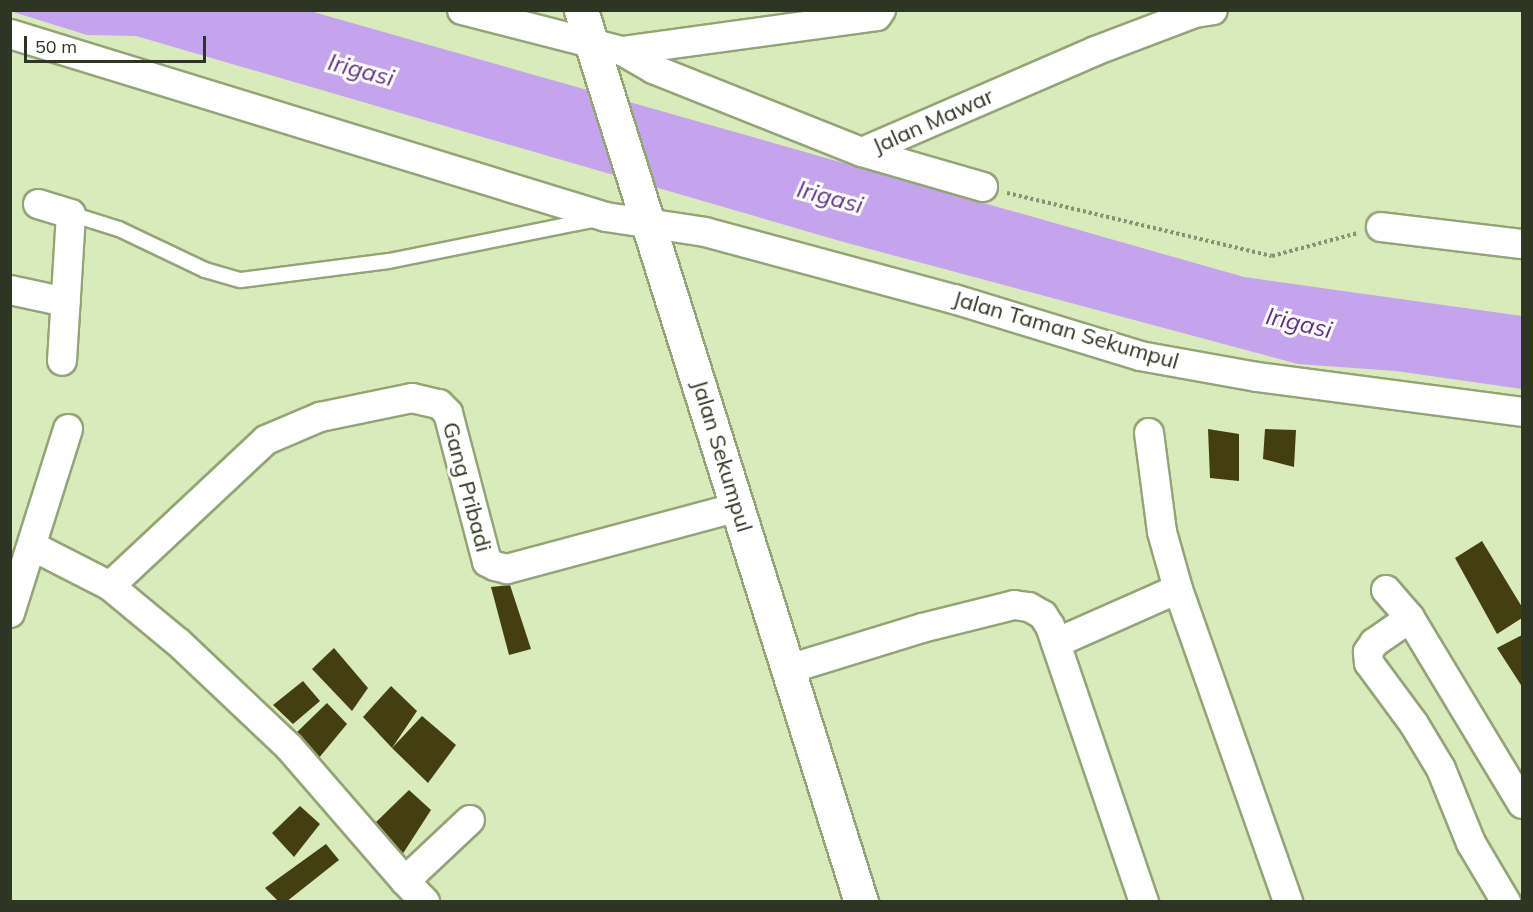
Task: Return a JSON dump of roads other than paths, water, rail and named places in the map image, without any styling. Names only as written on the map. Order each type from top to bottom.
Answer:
[{"type":"main road","name":"Jalan Sekumpul","points":[[581,10],[607,48],[606,82],[861,902]]},
{"type":"street","points":[[462,10],[607,48],[877,16],[880,10]]},
{"type":"street","name":"Jalan Mawar","points":[[607,48],[653,69],[862,152],[1095,51],[1213,10]]},
{"type":"street","name":"Jalan Taman Sekumpul","points":[[10,33],[606,217],[717,235],[954,299],[1140,356],[1257,377],[1522,412]]},
{"type":"street","points":[[862,152],[983,188]]},
{"type":"street","points":[[38,204],[71,214],[62,361]]},
{"type":"street","points":[[1381,227],[1522,244]]},
{"type":"street","points":[[10,290],[66,302]]},
{"type":"street","name":"Gang Pribadi","points":[[110,586],[266,440],[320,417],[412,398],[439,404],[448,413],[487,562],[495,566],[507,569],[738,507]]},
{"type":"street","points":[[10,613],[68,429]]},
{"type":"street","points":[[1149,434],[1162,532],[1178,589],[1282,900]]},
{"type":"street","points":[[32,546],[110,586],[179,643],[289,747],[425,902]]},
{"type":"street","points":[[1056,644],[1178,589]]},
{"type":"street","points":[[1386,590],[1410,618],[1522,804]]},
{"type":"street","points":[[789,669],[922,628],[1014,605],[1029,607],[1043,615],[1056,644],[1144,902]]},
{"type":"street","points":[[1410,618],[1374,643],[1368,652],[1369,663],[1441,769],[1471,843],[1506,902]]},
{"type":"street","points":[[405,881],[470,820]]},
{"type":"lane","points":[[71,214],[119,230],[205,270],[241,280],[389,261],[606,217]]},
{"type":"water","name":"Irigasi","points":[[10,11],[310,11],[1244,277],[1522,316],[1522,389],[1396,371],[1298,364],[840,241],[136,36],[87,35]]}]
